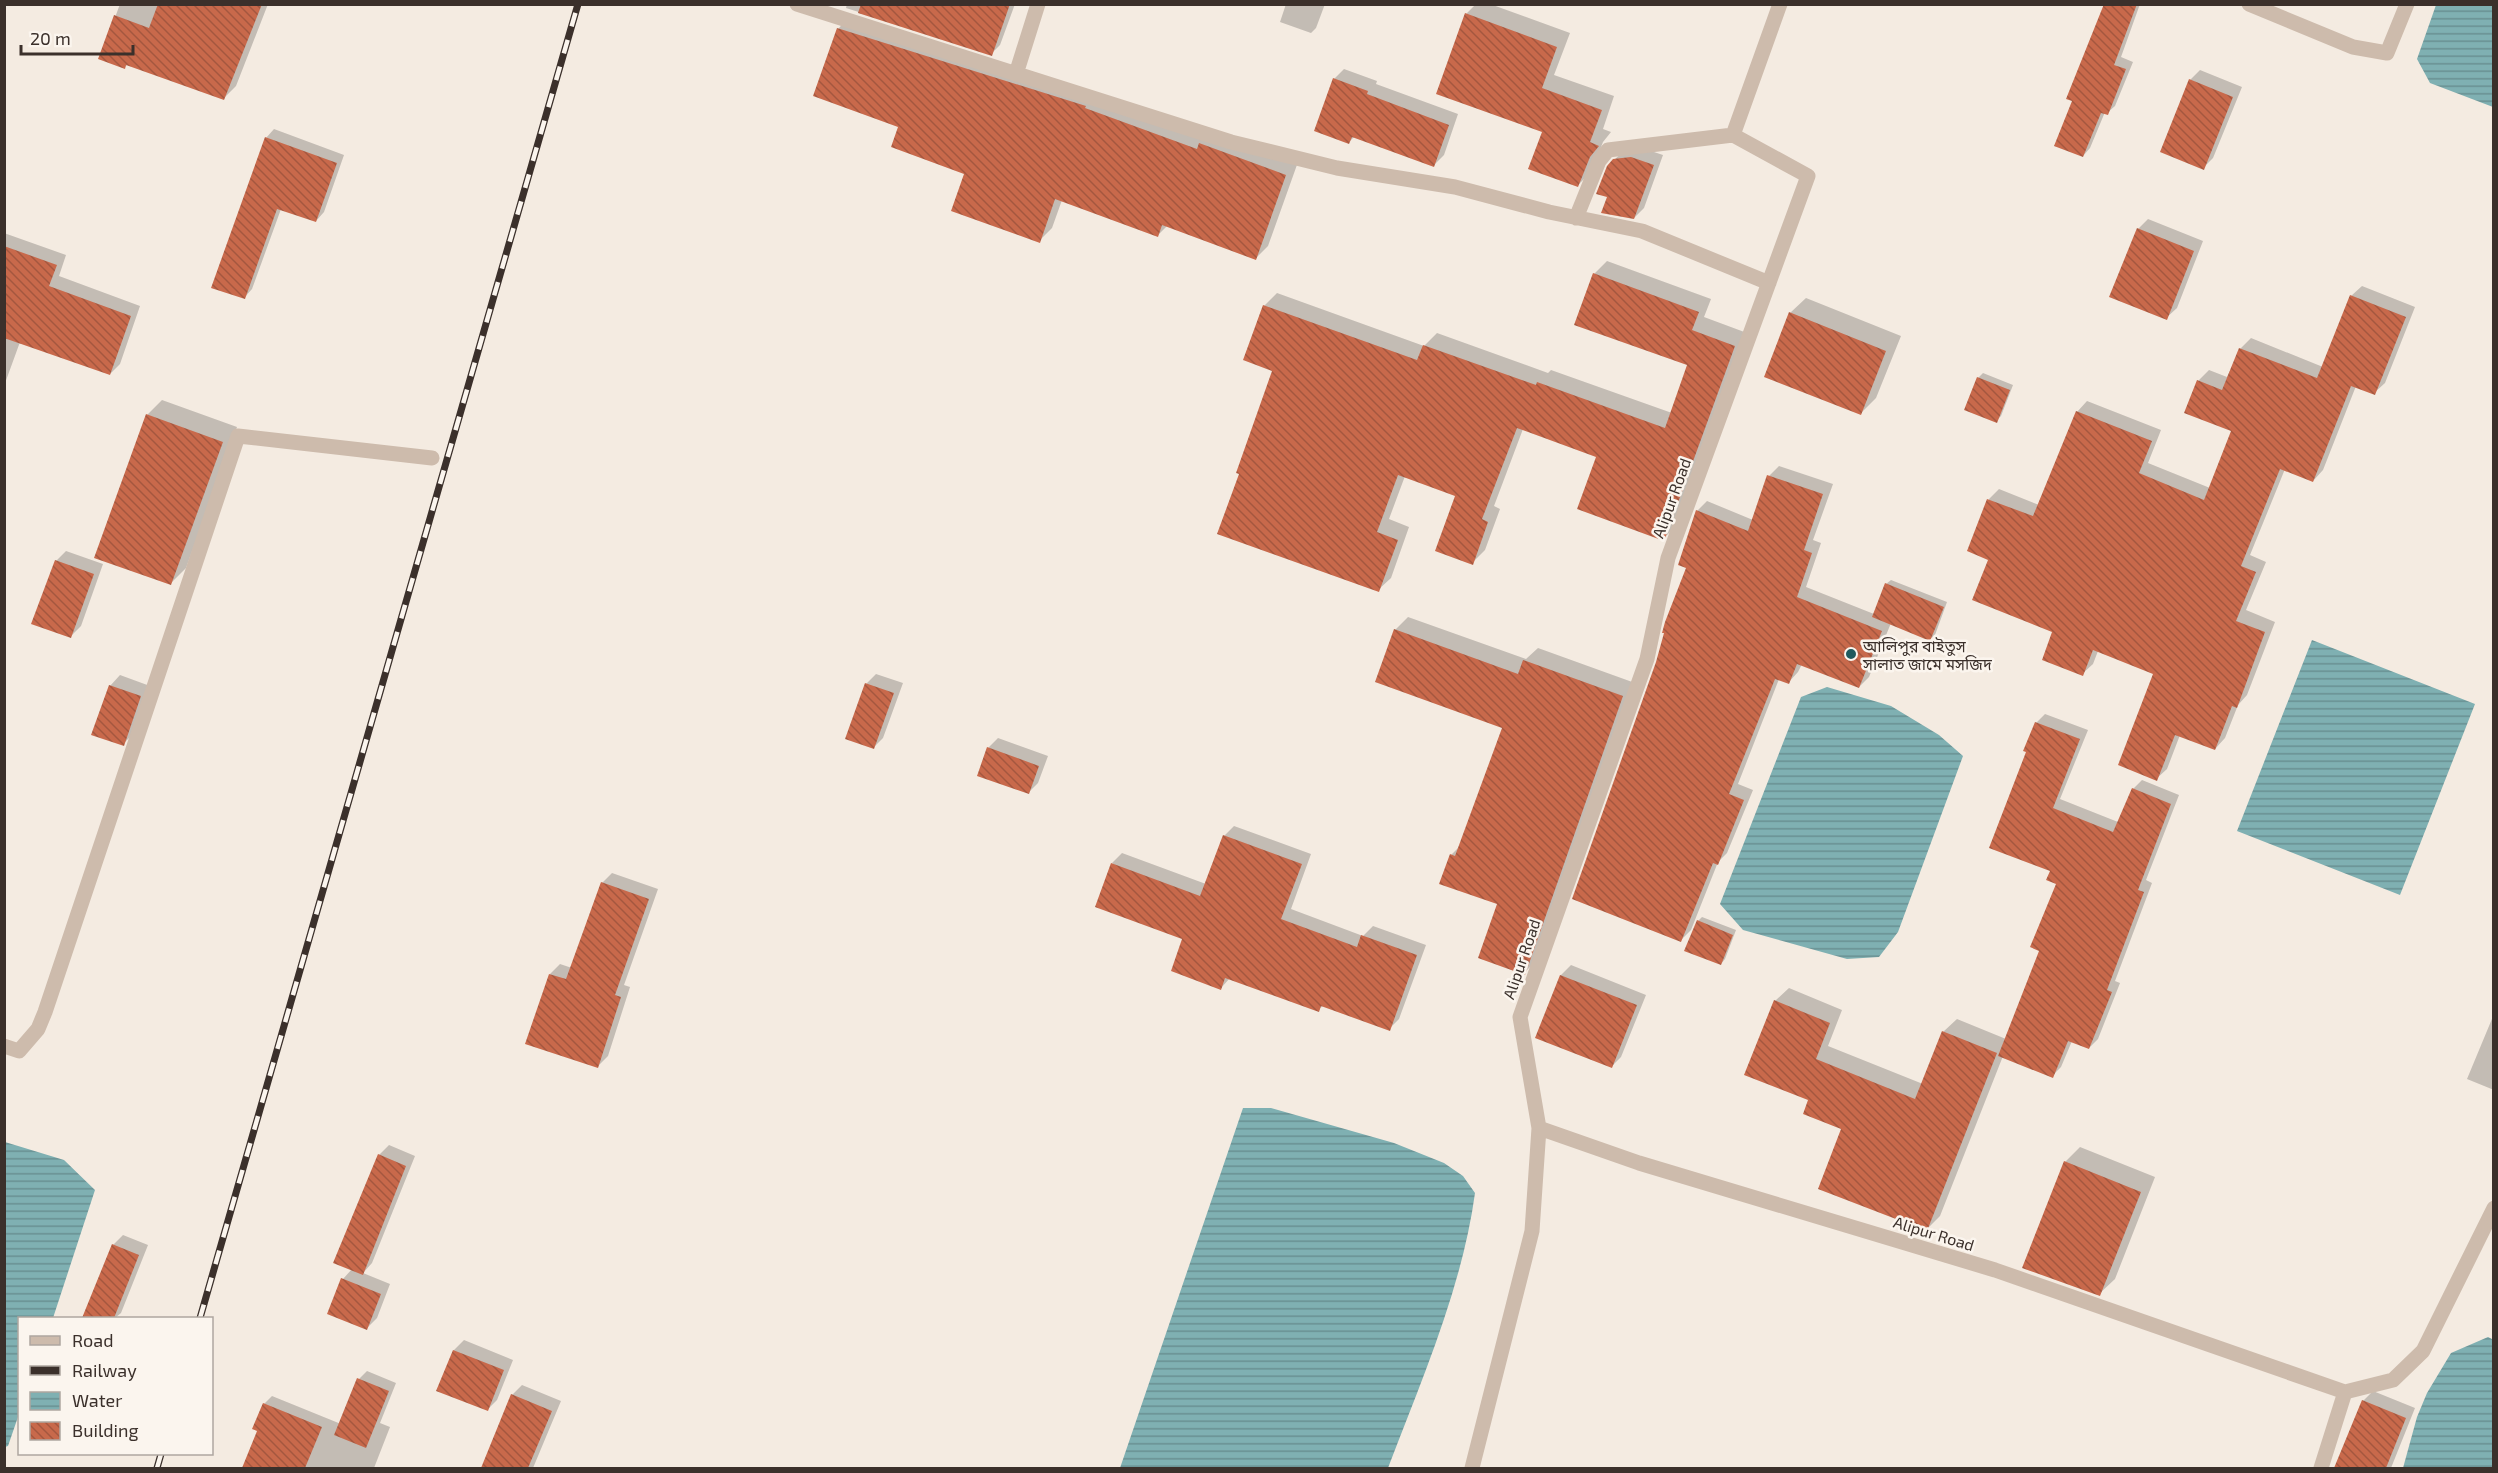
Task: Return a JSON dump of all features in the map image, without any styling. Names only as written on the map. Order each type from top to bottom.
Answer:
[{"type":"street","points":[[797,4],[1231,142],[1337,168],[1455,187],[1576,218],[1642,231],[1769,283]]},
{"type":"street","points":[[1016,74],[1038,4]]},
{"type":"street","points":[[1576,218],[1599,161],[1608,150],[1733,135],[1780,4]]},
{"type":"street","points":[[2249,4],[2353,47],[2387,53],[2407,4]]},
{"type":"street","name":"Alipur Road","points":[[1733,135],[1808,176],[1668,558],[1647,659],[1520,1017],[1539,1128],[1639,1163],[1995,1270],[2345,1392]]},
{"type":"street","points":[[4,1046],[19,1051],[38,1029],[45,1012],[238,436],[432,458]]},
{"type":"street","points":[[1472,1468],[1532,1231],[1539,1128]]},
{"type":"street","points":[[2321,1468],[2345,1392],[2393,1380],[2423,1351],[2493,1208]]},
{"type":"water","points":[[2436,5],[2493,5],[2493,107],[2430,83],[2417,59]]},
{"type":"water","points":[[2312,640],[2475,704],[2400,895],[2237,831]]},
{"type":"water","points":[[1827,687],[1891,706],[1939,735],[1963,756],[1898,932],[1879,957],[1847,959],[1743,930],[1720,904],[1801,697]]},
{"type":"water","points":[[1243,1108],[1271,1108],[1394,1143],[1444,1163],[1463,1176],[1475,1193],[1461,1264],[1451,1298],[1388,1468],[1120,1468]]},
{"type":"water","points":[[5,1142],[64,1160],[95,1190],[53,1317],[18,1317],[18,1417],[8,1446],[5,1447]]},
{"type":"water","points":[[2488,1337],[2494,1340],[2493,1468],[2403,1468],[2417,1417],[2427,1393],[2451,1353]]},
{"type":"building","points":[[158,4],[262,4],[224,100],[126,65],[125,69],[98,59],[114,15],[149,28]]},
{"type":"building","points":[[861,4],[1010,4],[992,56],[858,13]]},
{"type":"building","points":[[2104,4],[2137,4],[2114,65],[2126,69],[2108,115],[2101,113],[2083,157],[2054,146],[2072,101],[2066,99]]},
{"type":"building","points":[[1465,13],[1557,47],[1542,88],[1602,110],[1590,142],[1599,146],[1590,157],[1578,187],[1528,169],[1542,132],[1436,94]]},
{"type":"building","points":[[837,28],[1086,106],[1085,108],[1197,149],[1199,143],[1286,175],[1256,260],[1162,225],[1158,237],[1055,199],[1040,243],[951,211],[964,174],[891,147],[898,127],[813,96]]},
{"type":"building","points":[[1333,78],[1368,91],[1367,94],[1449,125],[1434,167],[1352,137],[1349,144],[1314,131]]},
{"type":"building","points":[[2189,79],[2233,97],[2204,170],[2160,152]]},
{"type":"building","points":[[265,137],[337,163],[316,222],[277,209],[245,299],[211,288]]},
{"type":"building","points":[[1631,157],[1654,165],[1634,219],[1601,213],[1607,197],[1596,194],[1607,166],[1613,159]]},
{"type":"building","points":[[2137,228],[2194,251],[2167,320],[2109,297]]},
{"type":"building","points":[[4,246],[57,265],[49,286],[131,316],[110,375],[4,338]]},
{"type":"building","points":[[1593,273],[1699,312],[1692,330],[1735,346],[1664,541],[1577,509],[1596,457],[1517,428],[1482,519],[1488,522],[1473,565],[1435,551],[1455,496],[1398,475],[1377,532],[1398,540],[1379,592],[1217,534],[1272,371],[1243,360],[1263,305],[1417,360],[1423,345],[1536,385],[1537,382],[1665,428],[1687,365],[1574,325]]},
{"type":"building","points":[[2350,295],[2406,317],[2375,395],[2351,386],[2313,482],[2280,469],[2241,566],[2256,572],[2236,621],[2265,632],[2237,708],[2232,706],[2215,750],[2175,735],[2157,781],[2118,765],[2153,674],[2093,650],[2083,676],[2042,660],[2052,632],[1972,600],[1988,560],[1967,551],[1987,499],[2033,516],[2076,411],[2152,441],[2139,473],[2204,500],[2231,431],[2184,413],[2197,380],[2222,390],[2239,348],[2317,378]]},
{"type":"building","points":[[1789,312],[1886,351],[1861,415],[1764,377]]},
{"type":"building","points":[[1977,377],[2010,390],[1997,423],[1964,410]]},
{"type":"building","points":[[146,414],[223,442],[171,585],[94,558]]},
{"type":"building","points":[[1767,475],[1823,494],[1804,550],[1812,553],[1797,597],[1882,631],[1859,688],[1797,664],[1789,684],[1775,679],[1729,794],[1744,800],[1718,865],[1713,863],[1681,942],[1572,899],[1656,662],[1665,622],[1686,568],[1678,565],[1696,510],[1748,531]]},
{"type":"building","points":[[55,560],[94,574],[71,638],[31,624]]},
{"type":"building","points":[[1885,583],[1944,607],[1930,641],[1872,617]]},
{"type":"building","points":[[1394,629],[1518,674],[1523,660],[1623,696],[1525,975],[1478,958],[1497,904],[1439,884],[1450,854],[1455,856],[1502,728],[1375,682]]},
{"type":"building","points":[[865,683],[894,693],[874,749],[845,739]]},
{"type":"building","points":[[109,685],[141,696],[124,746],[91,735]]},
{"type":"building","points":[[2035,722],[2080,739],[2053,808],[2113,832],[2132,788],[2171,804],[2138,890],[2144,892],[2107,990],[2112,992],[2089,1049],[2068,1041],[2053,1078],[1998,1056],[2039,951],[2030,947],[2056,884],[2046,880],[2050,871],[1989,848],[2026,752],[2023,751]]},
{"type":"building","points":[[987,747],[1039,766],[1029,794],[977,776]]},
{"type":"building","points":[[1223,835],[1302,864],[1281,919],[1357,947],[1361,935],[1417,955],[1390,1031],[1321,1006],[1319,1012],[1225,978],[1221,990],[1171,971],[1182,939],[1095,907],[1111,863],[1200,896]]},
{"type":"building","points":[[601,882],[649,899],[615,995],[621,997],[598,1068],[525,1044],[549,974],[566,979]]},
{"type":"building","points":[[1697,920],[1733,935],[1721,965],[1684,951]]},
{"type":"building","points":[[1560,975],[1637,1005],[1612,1068],[1535,1038]]},
{"type":"building","points":[[1774,1000],[1830,1023],[1816,1059],[1915,1099],[1942,1031],[1997,1053],[1927,1231],[1818,1189],[1841,1129],[1803,1114],[1808,1100],[1744,1075]]},
{"type":"building","points":[[378,1154],[406,1166],[363,1275],[333,1263]]},
{"type":"building","points":[[2064,1161],[2141,1192],[2100,1296],[2022,1268]]},
{"type":"building","points":[[112,1244],[139,1255],[114,1317],[82,1317]]},
{"type":"building","points":[[341,1278],[381,1294],[367,1330],[327,1314]]},
{"type":"building","points":[[453,1350],[504,1370],[488,1411],[436,1391]]},
{"type":"building","points":[[357,1378],[389,1391],[366,1448],[334,1435]]},
{"type":"building","points":[[511,1394],[552,1411],[528,1468],[481,1468]]},
{"type":"building","points":[[2362,1400],[2406,1418],[2386,1468],[2334,1468]]},
{"type":"building","points":[[263,1403],[322,1427],[305,1468],[242,1468],[257,1431],[252,1429]]},
{"type":"railway","points":[[200,1317],[578,4]]},
{"type":"railway","points":[[157,1468],[161,1455]]},
{"type":"place","name":"আলিপুর বাইতুস সালাত জামে মসজিদ","points":[[1851,654]]}]
